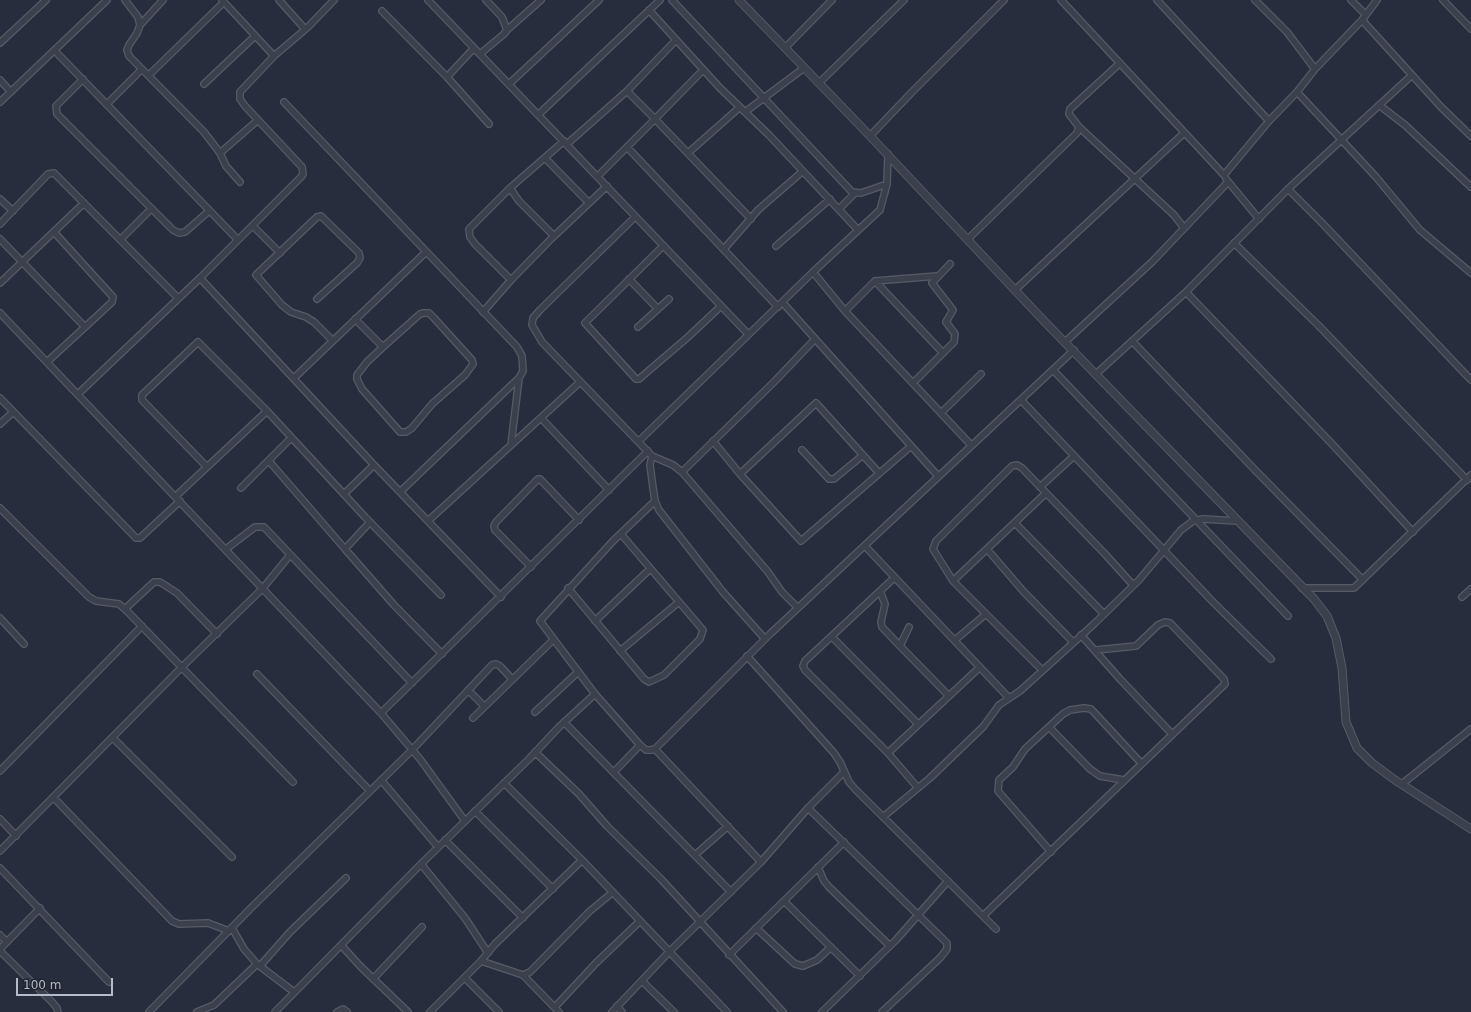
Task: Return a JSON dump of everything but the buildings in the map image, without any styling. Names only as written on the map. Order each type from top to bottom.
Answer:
[{"type":"street","points":[[0,43],[46,0]]},
{"type":"street","points":[[0,102],[107,0]]},
{"type":"street","points":[[125,0],[138,17],[140,25]]},
{"type":"street","points":[[163,0],[140,25],[127,50],[129,56],[204,132],[220,153],[226,166],[240,182]]},
{"type":"street","points":[[279,0],[305,30]]},
{"type":"street","points":[[78,394],[200,278],[295,185],[303,174],[302,167],[240,99],[240,92],[274,56],[305,30],[334,0]]},
{"type":"street","points":[[428,0],[566,142],[635,217],[748,334]]},
{"type":"street","points":[[486,0],[502,18],[507,30]]},
{"type":"street","points":[[480,54],[541,0]]},
{"type":"street","points":[[509,84],[599,0]]},
{"type":"street","points":[[539,114],[660,0]]},
{"type":"street","points":[[672,0],[764,99],[855,193]]},
{"type":"street","points":[[739,0],[888,154],[1015,290],[1302,588],[1327,616],[1336,638],[1342,668],[1344,710],[1351,735],[1357,748],[1372,763],[1471,829]]},
{"type":"street","points":[[785,48],[832,0]]},
{"type":"street","points":[[819,83],[904,0]]},
{"type":"street","points":[[1061,0],[1184,134],[1224,175],[1228,182],[1259,219]]},
{"type":"street","points":[[1158,0],[1268,121]]},
{"type":"street","points":[[1255,0],[1287,32],[1315,69]]},
{"type":"street","points":[[1350,0],[1412,75],[1441,107],[1471,136]]},
{"type":"street","points":[[1224,175],[1268,121],[1298,92],[1315,69],[1364,17],[1377,0]]},
{"type":"street","points":[[1443,0],[1471,29]]},
{"type":"street","points":[[149,75],[223,1],[274,56]]},
{"type":"street","points":[[870,136],[1001,1]]},
{"type":"street","points":[[649,10],[703,70],[803,171],[858,230]]},
{"type":"street","points":[[382,11],[447,77],[489,124]]},
{"type":"street","points":[[204,84],[255,36]]},
{"type":"street","points":[[511,280],[475,244],[468,233],[472,224],[510,188],[627,91],[676,40]]},
{"type":"street","points":[[447,77],[474,48]]},
{"type":"street","points":[[55,51],[238,240]]},
{"type":"street","points":[[1120,63],[1070,109],[1069,114],[1078,127],[1134,180],[1174,215],[1184,228]]},
{"type":"street","points":[[745,112],[804,68]]},
{"type":"street","points":[[107,104],[142,69]]},
{"type":"street","points":[[598,176],[703,70]]},
{"type":"street","points":[[1096,374],[1186,292],[1288,189],[1412,75]]},
{"type":"street","points":[[83,79],[56,106],[57,114],[150,209],[173,230],[179,233],[190,228],[209,211]]},
{"type":"street","points":[[0,80],[11,92]]},
{"type":"street","points":[[627,91],[751,219]]},
{"type":"street","points":[[1298,92],[1376,177],[1420,230],[1471,273]]},
{"type":"street","points":[[284,102],[517,347],[522,356],[523,371],[519,378],[400,492]]},
{"type":"street","points":[[1379,105],[1405,124],[1471,187]]},
{"type":"street","points":[[688,153],[740,107]]},
{"type":"street","points":[[220,153],[258,120]]},
{"type":"street","points":[[968,239],[1077,133],[1078,127]]},
{"type":"street","points":[[1015,290],[1184,134]]},
{"type":"street","points":[[627,147],[724,249],[815,339],[938,476]]},
{"type":"street","points":[[639,441],[748,334],[880,210],[887,184],[888,154]]},
{"type":"street","points":[[545,158],[589,203]]},
{"type":"street","points":[[724,249],[778,192],[803,171]]},
{"type":"street","points":[[0,224],[48,174],[54,173],[178,298]]},
{"type":"street","points":[[1065,342],[1146,267],[1228,182]]},
{"type":"street","points":[[839,209],[855,193],[861,193],[887,184]]},
{"type":"street","points":[[484,312],[511,280],[554,236],[607,186]]},
{"type":"street","points":[[510,188],[519,201],[554,236]]},
{"type":"street","points":[[1288,189],[1471,380]]},
{"type":"street","points":[[0,199],[13,211]]},
{"type":"street","points":[[776,246],[830,199]]},
{"type":"street","points":[[0,283],[84,203]]},
{"type":"street","points":[[120,240],[150,209]]},
{"type":"street","points":[[317,299],[357,263],[360,258],[359,253],[321,216],[317,217],[257,274],[257,277],[282,305],[291,312],[306,317],[314,322],[333,341]]},
{"type":"street","points":[[635,217],[540,310],[533,318],[532,325],[542,342],[650,453],[673,465],[682,472],[758,560],[782,592],[798,608]]},
{"type":"street","points":[[253,226],[280,253]]},
{"type":"street","points":[[47,362],[112,302],[113,297],[54,232]]},
{"type":"street","points":[[0,239],[85,327]]},
{"type":"street","points":[[1234,243],[1319,326],[1469,478],[1354,588],[1302,588]]},
{"type":"street","points":[[663,246],[585,323],[638,380],[721,306]]},
{"type":"street","points":[[294,378],[426,252]]},
{"type":"street","points":[[913,383],[954,342],[955,334],[946,322],[953,310],[932,284],[932,281],[936,276],[950,264]]},
{"type":"street","points":[[813,272],[845,311],[971,445]]},
{"type":"street","points":[[845,311],[875,281],[936,276]]},
{"type":"street","points":[[200,278],[374,465],[501,597]]},
{"type":"street","points":[[629,279],[658,309]]},
{"type":"street","points":[[875,281],[943,353]]},
{"type":"street","points":[[1186,292],[1328,440],[1413,532]]},
{"type":"street","points":[[638,326],[669,299]]},
{"type":"street","points":[[0,313],[176,496],[381,713],[412,750],[465,821]]},
{"type":"street","points":[[429,313],[472,360],[473,364],[465,375],[432,404],[412,428],[406,432],[400,432],[362,389],[357,379],[359,372],[383,347],[420,314],[429,313]]},
{"type":"street","points":[[356,319],[383,347]]},
{"type":"street","points":[[682,472],[775,382],[815,339]]},
{"type":"street","points":[[1132,341],[1363,580]]},
{"type":"street","points":[[207,467],[142,400],[142,395],[196,342],[200,343],[267,411],[370,522],[441,594]]},
{"type":"street","points":[[655,502],[568,588],[540,621],[595,694],[646,750],[655,749],[765,639],[971,445],[1054,371],[1074,350]]},
{"type":"street","points":[[1054,371],[1288,616]]},
{"type":"street","points":[[941,413],[981,374]]},
{"type":"street","points":[[511,445],[519,378]]},
{"type":"street","points":[[428,521],[580,382]]},
{"type":"street","points":[[0,398],[138,539],[180,501]]},
{"type":"street","points":[[1022,400],[1214,603],[1271,659]]},
{"type":"street","points":[[740,474],[816,404],[879,473]]},
{"type":"street","points":[[176,496],[267,411]]},
{"type":"street","points":[[0,424],[13,412]]},
{"type":"street","points":[[540,418],[609,490]]},
{"type":"street","points":[[242,488],[292,438]]},
{"type":"street","points":[[713,441],[740,474],[801,541],[911,446]]},
{"type":"street","points":[[802,450],[829,479],[834,479],[863,454]]},
{"type":"street","points":[[381,713],[609,490],[650,453]]},
{"type":"street","points":[[650,453],[650,465],[655,502],[665,518],[723,592],[765,639]]},
{"type":"street","points":[[1040,487],[1074,456]]},
{"type":"street","points":[[269,461],[394,605],[442,654]]},
{"type":"street","points":[[344,494],[374,465]]},
{"type":"street","points":[[1042,670],[953,581],[933,549],[936,541],[1012,466],[1017,465],[1022,468],[1133,585]]},
{"type":"street","points":[[531,567],[495,530],[494,526],[496,522],[538,479],[540,479],[579,520]]},
{"type":"street","points":[[953,581],[1046,494]]},
{"type":"street","points":[[0,508],[89,597],[96,601],[119,604],[127,611],[293,782]]},
{"type":"street","points":[[883,818],[918,788],[983,727],[996,708],[1020,690],[1104,614],[1133,585],[1181,530],[1193,521],[1213,519],[1237,521]]},
{"type":"street","points":[[345,549],[370,522]]},
{"type":"street","points":[[1015,523],[1104,614]]},
{"type":"street","points":[[226,550],[255,527],[264,527],[412,683]]},
{"type":"street","points":[[568,588],[644,679],[649,682],[664,675],[703,634],[703,630],[621,534]]},
{"type":"street","points":[[865,546],[1009,698]]},
{"type":"street","points":[[987,549],[1023,591],[1073,642]]},
{"type":"street","points":[[0,851],[182,667],[263,588],[290,555]]},
{"type":"street","points":[[595,621],[650,569]]},
{"type":"street","points":[[894,578],[805,661],[803,666],[805,670],[888,753],[918,788]]},
{"type":"street","points":[[127,611],[127,607],[130,603],[154,582],[160,582],[177,593],[217,634]]},
{"type":"street","points":[[1462,597],[1471,589]]},
{"type":"street","points":[[880,592],[885,604],[881,622],[882,627],[949,696]]},
{"type":"street","points":[[620,651],[679,602]]},
{"type":"street","points":[[955,640],[986,614]]},
{"type":"street","points":[[0,618],[24,644]]},
{"type":"street","points":[[983,916],[1225,684],[1224,679],[1220,674],[1179,630],[1170,623],[1165,622],[1158,625],[1136,646],[1096,650]]},
{"type":"street","points":[[0,772],[142,626]]},
{"type":"street","points":[[900,646],[909,627]]},
{"type":"street","points":[[1081,635],[1172,734]]},
{"type":"street","points":[[832,637],[918,724]]},
{"type":"street","points":[[473,718],[553,640]]},
{"type":"street","points":[[748,656],[834,753],[855,789],[996,929]]},
{"type":"street","points":[[149,1012],[412,750],[492,665],[496,664],[512,679]]},
{"type":"street","points":[[888,753],[980,667]]},
{"type":"street","points":[[535,712],[578,672]]},
{"type":"street","points":[[256,674],[370,791]]},
{"type":"street","points":[[468,690],[484,706]]},
{"type":"street","points":[[275,1012],[445,840],[564,722],[595,694]]},
{"type":"street","points":[[1051,852],[998,792],[1000,780],[1013,767],[1025,749],[1070,710],[1084,708],[1091,709],[1141,763]]},
{"type":"street","points":[[564,722],[731,892]]},
{"type":"street","points":[[1049,727],[1090,769],[1100,776],[1124,780]]},
{"type":"street","points":[[1402,784],[1471,729]]},
{"type":"street","points":[[113,738],[232,857]]},
{"type":"street","points":[[614,772],[640,745]]},
{"type":"street","points":[[655,749],[761,862]]},
{"type":"street","points":[[535,752],[579,794],[783,1012]]},
{"type":"street","points":[[612,1012],[669,952],[761,862],[808,808],[844,772]]},
{"type":"street","points":[[381,780],[438,847]]},
{"type":"street","points":[[504,783],[582,860],[727,1012]]},
{"type":"street","points":[[54,798],[172,921],[179,924],[208,923],[230,930],[244,949],[259,965],[294,992]]},
{"type":"street","points":[[808,808],[947,943],[947,949],[940,958],[882,1012]]},
{"type":"street","points":[[475,811],[553,889]]},
{"type":"street","points":[[0,819],[16,836]]},
{"type":"street","points":[[695,855],[728,826]]},
{"type":"street","points":[[445,840],[523,918]]},
{"type":"street","points":[[729,955],[844,842]]},
{"type":"street","points":[[430,1012],[582,860]]},
{"type":"street","points":[[421,864],[465,918],[488,953]]},
{"type":"street","points":[[818,867],[824,881],[829,887],[890,946]]},
{"type":"street","points":[[0,868],[40,908],[109,982]]},
{"type":"street","points":[[197,1012],[214,1005],[259,965],[290,932],[346,878]]},
{"type":"street","points":[[822,1012],[890,946],[948,881]]},
{"type":"street","points":[[523,975],[535,967],[590,911],[613,892]]},
{"type":"street","points":[[784,901],[860,976]]},
{"type":"street","points":[[40,908],[0,950],[52,1002],[57,1008],[58,1012]]},
{"type":"street","points":[[482,961],[523,975],[557,1010],[596,962],[640,921]]},
{"type":"street","points":[[373,979],[422,927]]},
{"type":"street","points":[[756,928],[795,964],[803,966],[816,960],[831,947]]},
{"type":"street","points":[[0,935],[6,942]]},
{"type":"street","points":[[341,945],[373,979],[408,1012]]},
{"type":"street","points":[[465,978],[499,1012]]},
{"type":"street","points":[[642,981],[674,1012]]},
{"type":"street","points":[[617,1006],[622,1012]]},
{"type":"street","points":[[436,1007],[441,1012]]},
{"type":"street","points":[[337,1012],[343,1009],[347,1012]]}]
